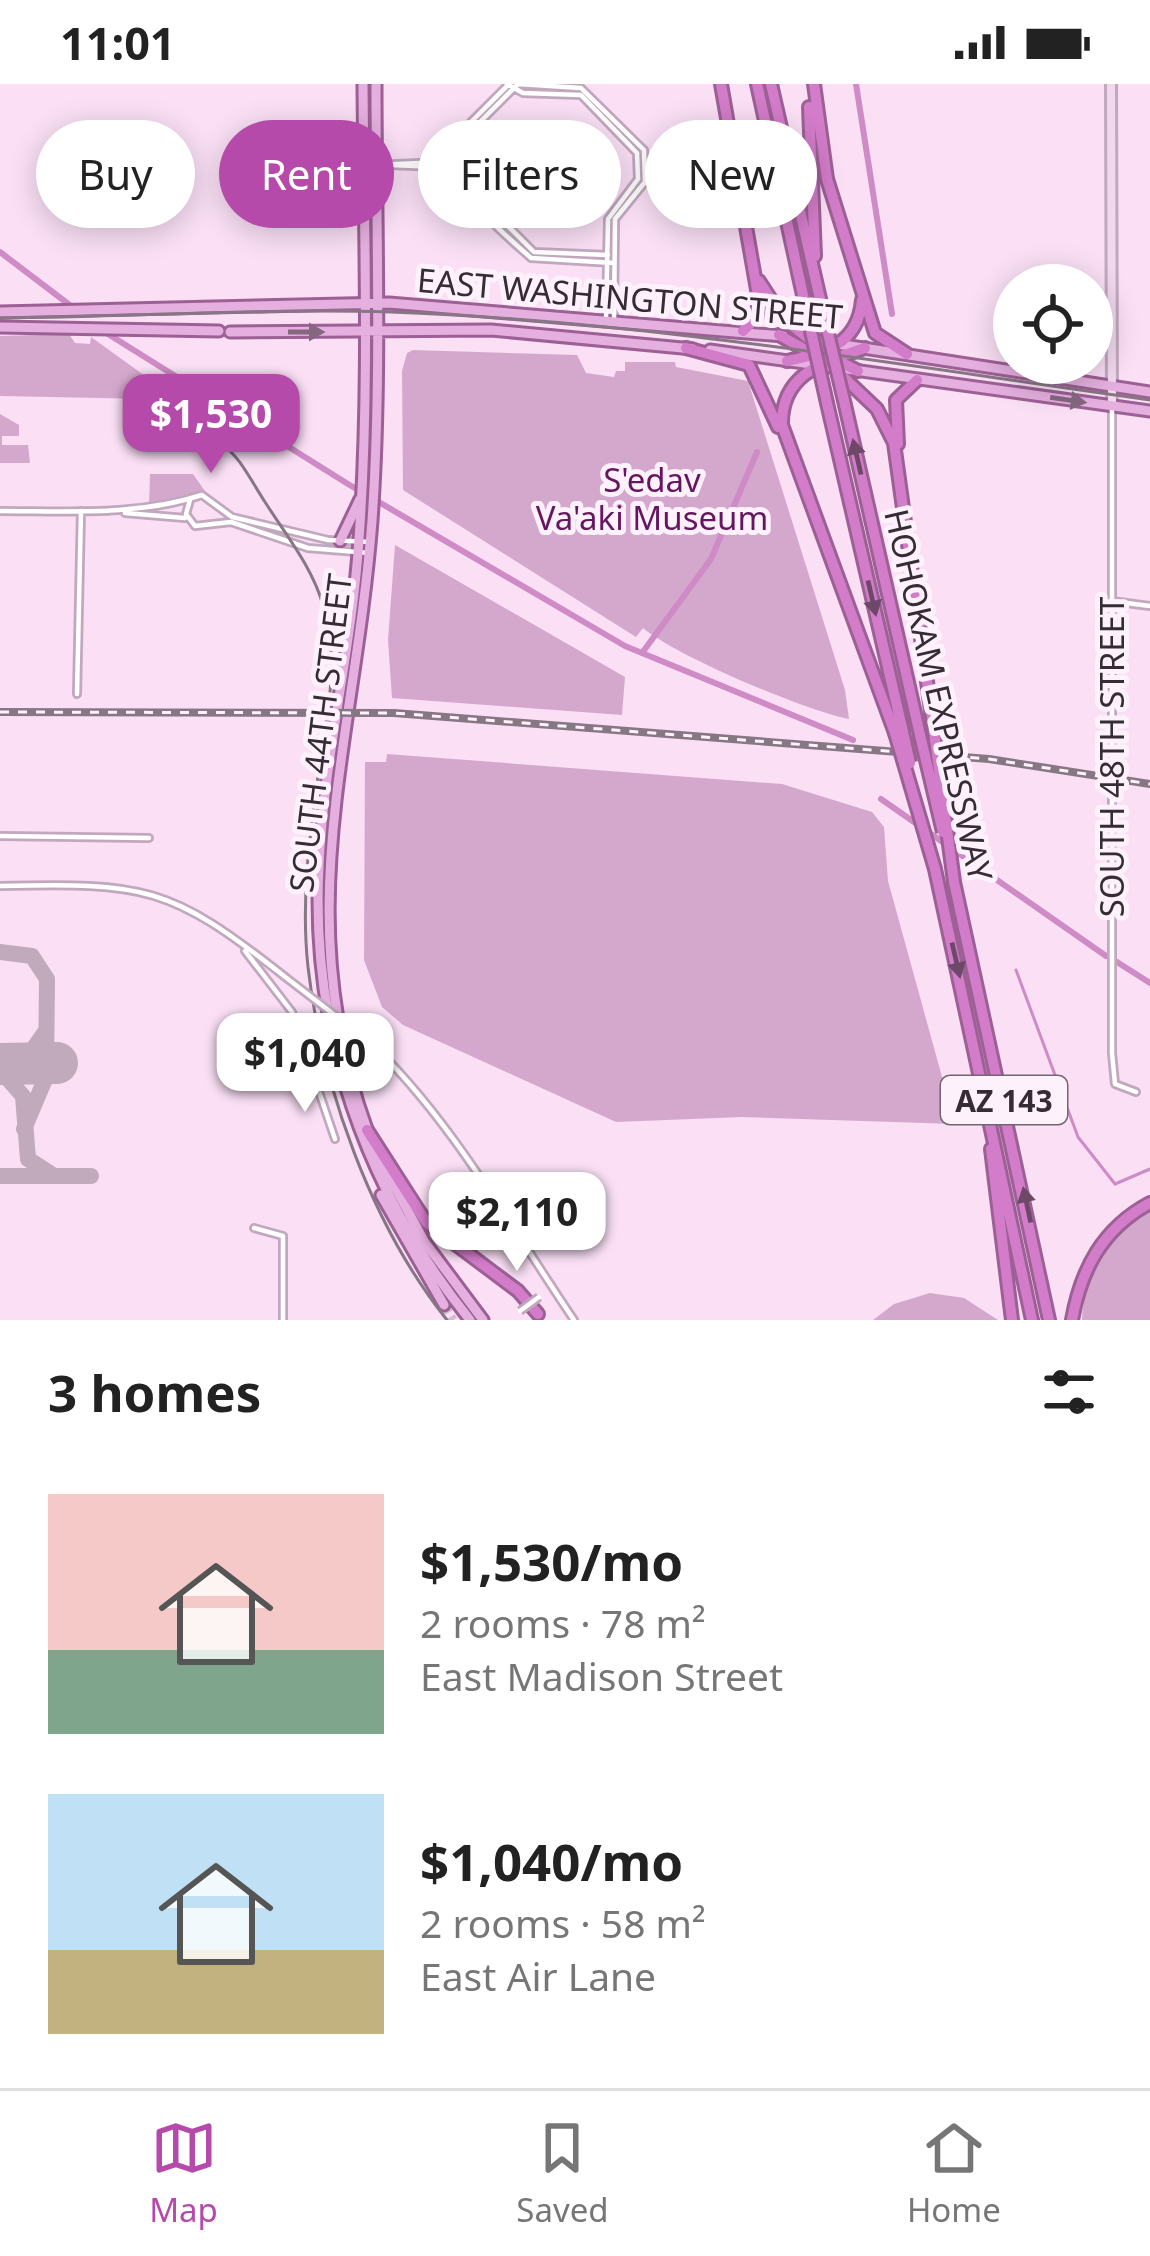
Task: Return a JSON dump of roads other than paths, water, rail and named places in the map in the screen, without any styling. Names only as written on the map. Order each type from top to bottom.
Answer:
[{"type":"highway","points":[[721,84],[759,308],[743,332]]},
{"type":"highway","name":"HOHOKAM EXPRESSWAY","points":[[756,84],[899,733],[976,1051],[1032,1320]]},
{"type":"highway","name":"HOHOKAM EXPRESSWAY","points":[[771,84],[1049,1320]]},
{"type":"highway","points":[[812,84],[810,197],[823,312]]},
{"type":"highway","points":[[812,84],[825,168],[861,291],[877,336],[907,354]]},
{"type":"highway","points":[[754,266],[772,304],[880,413],[898,459]]},
{"type":"highway","points":[[787,444],[782,418],[785,398],[796,380],[841,345],[857,322],[861,291]]},
{"type":"highway","points":[[779,335],[825,360],[858,371]]},
{"type":"highway","points":[[686,348],[749,365],[787,444],[899,733]]},
{"type":"highway","points":[[787,361],[825,360],[865,348]]},
{"type":"highway","points":[[917,380],[895,404],[898,459],[954,882]]},
{"type":"highway","points":[[976,1051],[1012,1320]]},
{"type":"highway","points":[[364,1134],[426,1222],[518,1292],[540,1317]]},
{"type":"highway","points":[[1072,1320],[1083,1276],[1100,1246],[1150,1203]]},
{"type":"highway","points":[[494,1205],[462,1230],[460,1247],[520,1289],[540,1317]]},
{"type":"main road","points":[[363,84],[366,120]]},
{"type":"main road","points":[[373,120],[376,84]]},
{"type":"main road","name":"SOUTH 44TH STREET","points":[[364,547],[360,476],[366,228]]},
{"type":"main road","name":"SOUTH 44TH STREET","points":[[373,228],[373,509],[364,547],[326,891],[335,1016],[364,1134],[404,1226],[470,1320]]},
{"type":"main road","name":"EAST WASHINGTON STREET","points":[[0,312],[376,303],[779,335],[1150,392]]},
{"type":"main road","name":"EAST WASHINGTON STREET","points":[[0,327],[535,332],[787,361]]},
{"type":"main road","name":"EAST WASHINGTON STREET","points":[[858,371],[1150,411]]},
{"type":"main road","points":[[340,541],[360,499]]},
{"type":"main road","points":[[364,1134],[392,1221],[444,1305]]},
{"type":"main road","name":"SOUTH 44TH STREET","points":[[364,1134],[400,1204],[483,1320]]},
{"type":"street","points":[[1111,84],[1112,406]]},
{"type":"street","points":[[481,120],[512,85],[581,88],[644,150],[647,176],[616,216],[610,321]]},
{"type":"street","points":[[501,228],[531,258],[610,259]]},
{"type":"street","name":"SOUTH 48TH STREET","points":[[1112,406],[1111,977],[1115,1084],[1136,1092]]},
{"type":"street","points":[[120,512],[206,496],[232,517],[364,547]]},
{"type":"street","points":[[188,519],[190,500]]},
{"type":"street","points":[[212,522],[217,508]]},
{"type":"street","points":[[0,511],[120,512],[188,519],[200,527],[212,522],[243,525],[302,547],[364,547]]},
{"type":"street","points":[[77,694],[81,511]]},
{"type":"street","points":[[1111,601],[1150,606]]},
{"type":"street","points":[[0,836],[149,838]]},
{"type":"street","points":[[0,886],[143,889],[182,903],[284,976],[394,1062],[433,1111],[574,1320]]},
{"type":"street","points":[[242,946],[279,992],[301,1033],[335,1139]]},
{"type":"street","points":[[254,1228],[283,1236],[283,1320]]},
{"type":"street","points":[[509,1320],[552,1288]]},
{"type":"waterway","points":[[856,84],[892,314]]},
{"type":"waterway","points":[[0,252],[71,306]]},
{"type":"waterway","points":[[108,334],[348,484],[625,646],[853,740]]},
{"type":"waterway","points":[[642,653],[711,559],[757,452]]},
{"type":"waterway","points":[[881,799],[1106,956]]},
{"type":"waterway","points":[[1117,962],[1150,983]]},
{"type":"waterway","points":[[1016,970],[1078,1137],[1115,1184],[1150,1169]]},
{"type":"tunnel","points":[[444,1305],[453,1320]]},
{"type":"tram line","points":[[0,318],[293,311],[486,317],[772,346],[1150,400]]},
{"type":"tram line","points":[[171,433],[207,438],[238,460],[305,564],[323,605],[331,648],[330,690],[306,895],[306,943],[315,1013],[338,1106],[373,1198],[395,1242],[447,1320]]},
{"type":"railway","points":[[0,712],[394,713],[989,759],[1150,784]]},
{"type":"park label","name":"S'edav Va'aki Museum","points":[[652,498]]}]
